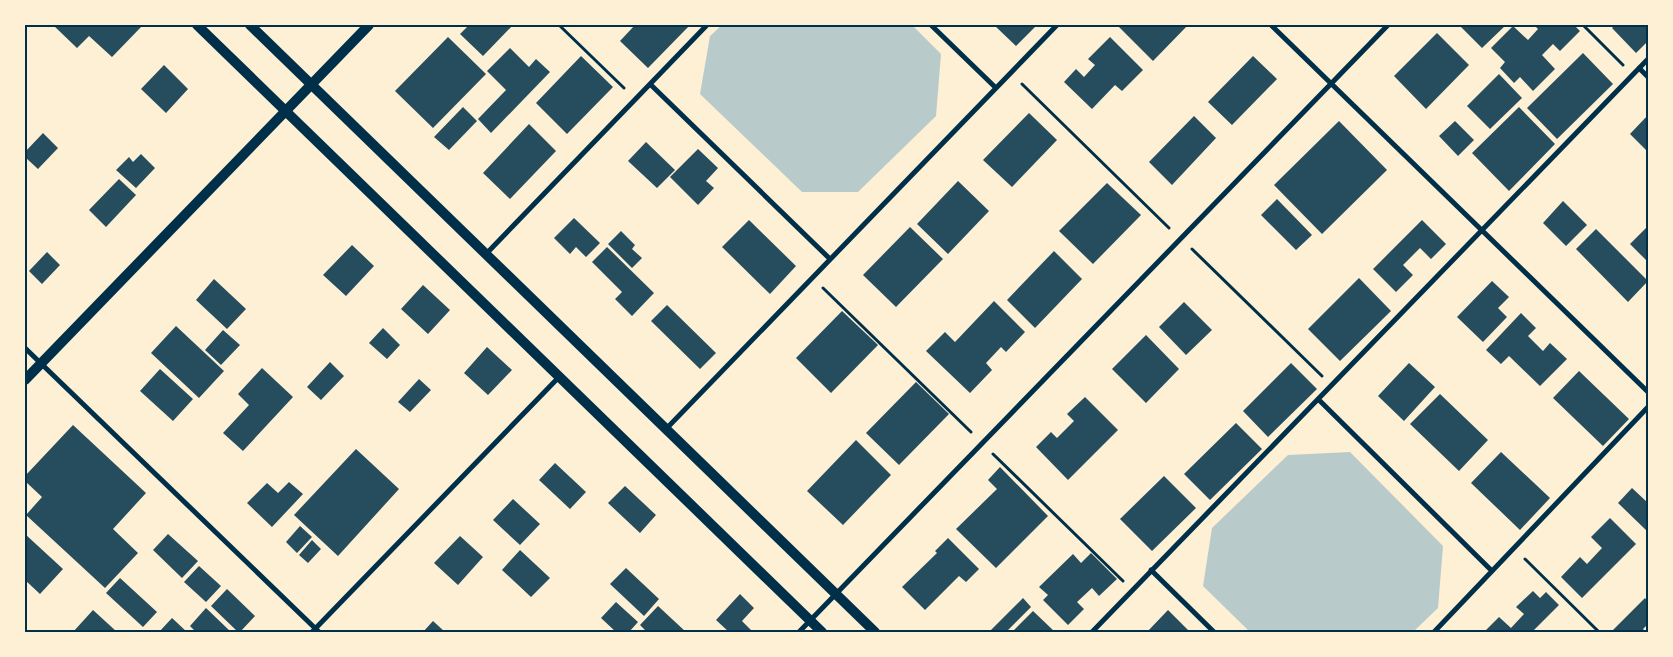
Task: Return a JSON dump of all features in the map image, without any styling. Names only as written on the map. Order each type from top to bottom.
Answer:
[{"type":"main road","points":[[197,25],[822,632]]},
{"type":"main road","points":[[250,25],[875,632]]},
{"type":"main road","points":[[25,380],[369,25]]},
{"type":"street","points":[[486,254],[707,25]]},
{"type":"street","points":[[931,25],[996,88]]},
{"type":"street","points":[[666,429],[1057,25]]},
{"type":"street","points":[[1271,25],[1648,392]]},
{"type":"street","points":[[799,632],[1388,25]]},
{"type":"street","points":[[1092,632],[1648,59]]},
{"type":"street","points":[[1639,68],[1648,77]]},
{"type":"street","points":[[650,84],[830,259]]},
{"type":"street","points":[[25,348],[315,631],[560,376]]},
{"type":"street","points":[[1318,399],[1492,571]]},
{"type":"street","points":[[1434,632],[1648,407]]},
{"type":"street","points":[[1151,570],[1214,632]]},
{"type":"path","points":[[559,25],[635,99]]},
{"type":"path","points":[[1583,25],[1632,74]]},
{"type":"path","points":[[1514,548],[1599,632]]},
{"type":"shaded area","points":[[722,25],[912,25],[941,54],[936,116],[858,192],[802,192],[700,94],[710,36]]},
{"type":"shaded area","points":[[1350,452],[1443,546],[1438,608],[1413,632],[1250,632],[1203,586],[1212,528],[1288,455]]},
{"type":"building","points":[[53,25],[143,25],[112,57],[89,36],[77,48]]},
{"type":"building","points":[[469,25],[513,25],[483,56],[460,34]]},
{"type":"building","points":[[635,25],[690,25],[648,68],[620,41]]},
{"type":"building","points":[[994,25],[1037,25],[1016,46]]},
{"type":"building","points":[[1121,25],[1188,25],[1153,61],[1119,27]]},
{"type":"building","points":[[1459,25],[1506,25],[1482,48]]},
{"type":"building","points":[[1534,25],[1574,25],[1580,31],[1560,51],[1553,44],[1542,55],[1555,69],[1533,91],[1520,77],[1514,83],[1500,68],[1505,62],[1491,48],[1513,26],[1528,40],[1538,29]]},
{"type":"building","points":[[1615,25],[1648,25],[1648,41],[1636,53],[1612,28]]},
{"type":"building","points":[[1437,33],[1469,65],[1426,109],[1394,76]]},
{"type":"building","points":[[448,37],[486,74],[433,128],[395,91]]},
{"type":"building","points":[[1110,37],[1143,70],[1122,91],[1115,85],[1092,109],[1064,82],[1076,69],[1084,77],[1095,65],[1088,59]]},
{"type":"building","points":[[510,48],[529,67],[536,59],[550,72],[491,133],[478,119],[506,90],[487,71]]},
{"type":"building","points":[[1583,53],[1613,84],[1557,139],[1527,108]]},
{"type":"building","points":[[581,56],[613,87],[567,134],[536,103]]},
{"type":"building","points":[[1253,56],[1277,79],[1232,125],[1208,102]]},
{"type":"building","points":[[164,65],[188,89],[166,113],[141,89]]},
{"type":"building","points":[[1499,74],[1522,98],[1490,129],[1467,106]]},
{"type":"building","points":[[463,107],[477,121],[449,150],[434,137]]},
{"type":"building","points":[[1519,107],[1555,144],[1509,191],[1472,153]]},
{"type":"building","points":[[1029,113],[1057,140],[1012,187],[983,160]]},
{"type":"building","points":[[1648,115],[1648,152],[1630,134]]},
{"type":"building","points":[[1194,116],[1216,138],[1172,185],[1149,162]]},
{"type":"building","points":[[1339,121],[1387,170],[1322,234],[1274,185]]},
{"type":"building","points":[[1455,121],[1474,140],[1458,156],[1439,136]]},
{"type":"building","points":[[529,124],[556,151],[510,199],[483,173]]},
{"type":"building","points":[[43,133],[58,148],[38,169],[25,157],[25,152]]},
{"type":"building","points":[[646,142],[675,170],[657,188],[628,161]]},
{"type":"building","points":[[698,149],[718,168],[706,181],[714,188],[698,205],[670,177]]},
{"type":"building","points":[[141,154],[155,168],[136,188],[116,170],[129,157],[133,162]]},
{"type":"building","points":[[119,179],[136,195],[106,227],[89,210]]},
{"type":"building","points":[[958,181],[989,211],[948,254],[917,224]]},
{"type":"building","points":[[1107,183],[1141,215],[1093,264],[1059,231]]},
{"type":"building","points":[[1277,199],[1312,235],[1296,250],[1261,215]]},
{"type":"building","points":[[1563,201],[1587,225],[1566,246],[1543,223]]},
{"type":"building","points":[[574,218],[600,243],[586,257],[576,247],[570,254],[554,238]]},
{"type":"building","points":[[749,220],[796,266],[770,294],[722,247]]},
{"type":"building","points":[[1422,220],[1446,244],[1431,259],[1420,248],[1403,265],[1413,275],[1396,292],[1373,269]]},
{"type":"building","points":[[1648,226],[1648,262],[1630,244]]},
{"type":"building","points":[[910,227],[943,259],[896,307],[863,275]]},
{"type":"building","points":[[1596,229],[1648,281],[1628,302],[1576,249]]},
{"type":"building","points":[[621,231],[635,245],[632,249],[642,258],[632,268],[608,244]]},
{"type":"building","points":[[352,245],[374,266],[346,296],[323,275]]},
{"type":"building","points":[[607,247],[654,293],[632,316],[615,299],[622,292],[592,262]]},
{"type":"building","points":[[1054,251],[1082,279],[1035,328],[1007,300]]},
{"type":"building","points":[[47,252],[60,265],[42,284],[29,271]]},
{"type":"building","points":[[1359,278],[1391,311],[1340,361],[1308,329]]},
{"type":"building","points":[[214,279],[246,309],[227,329],[196,300]]},
{"type":"building","points":[[1492,281],[1509,297],[1498,308],[1507,317],[1483,342],[1457,317]]},
{"type":"building","points":[[423,285],[450,310],[428,334],[401,309]]},
{"type":"building","points":[[994,301],[1025,332],[1006,352],[1001,347],[986,363],[992,370],[970,393],[926,351],[945,332],[955,342]]},
{"type":"building","points":[[1184,302],[1212,330],[1186,355],[1159,327]]},
{"type":"building","points":[[667,305],[716,353],[700,369],[651,321]]},
{"type":"building","points":[[842,311],[878,345],[831,393],[796,358]]},
{"type":"building","points":[[1521,313],[1536,328],[1528,336],[1543,351],[1550,343],[1567,359],[1540,386],[1509,356],[1501,364],[1486,350]]},
{"type":"building","points":[[176,326],[224,371],[199,398],[151,353]]},
{"type":"building","points":[[383,328],[400,345],[387,359],[369,343]]},
{"type":"building","points":[[223,330],[240,345],[221,365],[205,350]]},
{"type":"building","points":[[1146,335],[1179,369],[1146,403],[1112,369]]},
{"type":"building","points":[[487,347],[512,370],[488,395],[464,373]]},
{"type":"building","points":[[330,362],[344,376],[321,400],[307,387]]},
{"type":"building","points":[[1291,363],[1317,389],[1268,437],[1243,411]]},
{"type":"building","points":[[1409,363],[1435,387],[1404,421],[1378,396]]},
{"type":"building","points":[[262,368],[293,397],[243,451],[223,433],[249,405],[238,394]]},
{"type":"building","points":[[160,369],[193,399],[173,421],[140,391]]},
{"type":"building","points":[[1579,371],[1629,419],[1603,446],[1553,398]]},
{"type":"building","points":[[419,379],[431,390],[410,412],[398,402]]},
{"type":"building","points":[[916,382],[949,414],[899,465],[866,433]]},
{"type":"building","points":[[1440,394],[1488,440],[1459,471],[1410,424]]},
{"type":"building","points":[[1085,397],[1118,430],[1068,480],[1036,447],[1051,432],[1057,438],[1074,421],[1067,414]]},
{"type":"building","points":[[1236,423],[1262,449],[1210,500],[1184,474]]},
{"type":"building","points":[[73,425],[146,493],[113,529],[138,553],[105,588],[26,515],[42,497],[25,481],[25,476]]},
{"type":"building","points":[[856,440],[891,475],[843,525],[807,491]]},
{"type":"building","points":[[356,449],[399,489],[338,556],[294,515]]},
{"type":"building","points":[[1501,452],[1550,498],[1520,530],[1471,483]]},
{"type":"building","points":[[555,463],[586,492],[570,509],[539,480]]},
{"type":"building","points":[[1000,467],[1048,516],[996,568],[956,529],[997,489],[988,480]]},
{"type":"building","points":[[1164,476],[1196,508],[1152,551],[1120,519]]},
{"type":"building","points":[[289,482],[303,494],[272,527],[247,503],[267,483],[278,493]]},
{"type":"building","points":[[625,486],[656,515],[640,533],[608,503]]},
{"type":"building","points":[[1632,488],[1648,503],[1648,532],[1618,503]]},
{"type":"building","points":[[513,499],[540,524],[520,545],[493,520]]},
{"type":"building","points":[[1610,518],[1636,544],[1582,598],[1561,577],[1580,557],[1587,564],[1602,548],[1591,537]]},
{"type":"building","points":[[300,526],[312,537],[297,553],[286,542]]},
{"type":"building","points":[[25,534],[63,569],[40,594],[25,580]]},
{"type":"building","points":[[168,534],[198,561],[182,578],[153,550]]},
{"type":"building","points":[[460,536],[483,557],[458,585],[434,563]]},
{"type":"building","points":[[948,538],[979,569],[966,582],[959,576],[925,610],[902,587],[937,553],[935,551]]},
{"type":"building","points":[[312,540],[321,549],[308,563],[299,555]]},
{"type":"building","points":[[520,550],[550,578],[531,597],[502,570]]},
{"type":"building","points":[[1091,553],[1117,579],[1099,596],[1092,588],[1077,602],[1084,609],[1068,625],[1043,600],[1048,595],[1039,587],[1073,554],[1081,563]]},
{"type":"building","points":[[199,566],[221,586],[206,602],[184,582]]},
{"type":"building","points":[[626,568],[659,599],[644,616],[610,584]]},
{"type":"building","points":[[120,578],[157,612],[143,627],[106,593]]},
{"type":"building","points":[[227,589],[255,616],[240,632],[211,606]]},
{"type":"building","points":[[1533,591],[1540,598],[1546,592],[1559,605],[1532,632],[1484,632],[1499,617],[1511,628],[1524,614],[1516,607]]},
{"type":"building","points":[[740,594],[754,608],[742,621],[752,631],[729,632],[716,620]]},
{"type":"building","points":[[1023,598],[1031,607],[1006,632],[989,632]]},
{"type":"building","points":[[1645,598],[1648,602],[1648,624],[1643,629],[1646,632],[1614,632],[1613,630]]},
{"type":"building","points":[[616,602],[638,622],[629,632],[616,632],[601,618]]},
{"type":"building","points":[[658,606],[686,632],[647,632],[640,625]]},
{"type":"building","points":[[206,608],[231,632],[196,632],[190,626]]},
{"type":"building","points":[[93,610],[117,632],[73,632]]},
{"type":"building","points":[[1168,610],[1190,632],[1147,632]]},
{"type":"building","points":[[1033,611],[1055,632],[1012,632]]},
{"type":"building","points":[[172,618],[187,632],[159,632]]},
{"type":"building","points":[[433,621],[445,632],[423,632]]}]
